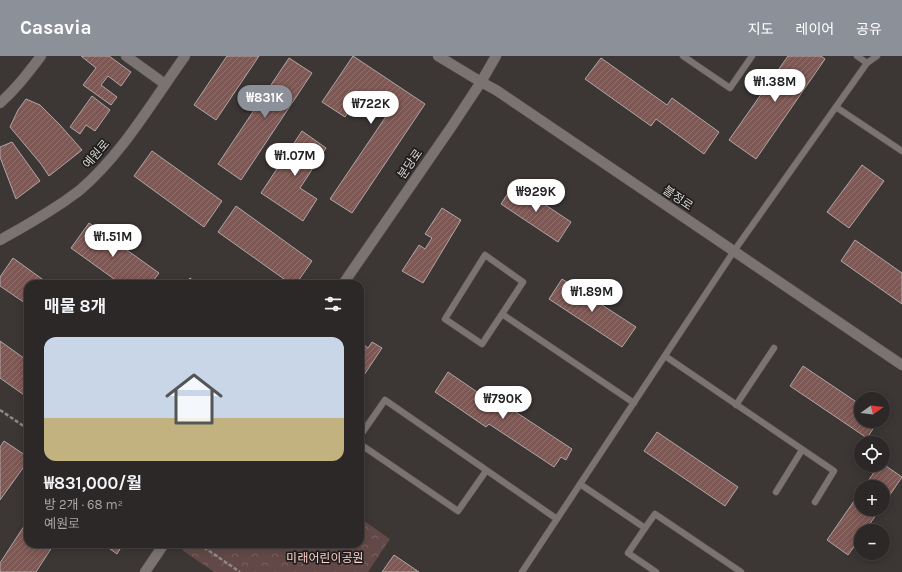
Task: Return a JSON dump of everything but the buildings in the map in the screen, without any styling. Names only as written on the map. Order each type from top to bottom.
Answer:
[{"type":"main road","points":[[0,104],[11,94],[41,56]]},
{"type":"main road","points":[[126,56],[165,84]]},
{"type":"main road","name":"예원로","points":[[0,240],[46,214],[79,191],[107,162],[128,137],[185,56]]},
{"type":"main road","name":"불정로","points":[[438,56],[496,90],[902,365]]},
{"type":"main road","name":"분당로","points":[[346,280],[448,132],[481,82],[496,56]]},
{"type":"main road","points":[[145,572],[161,548]]},
{"type":"lane","points":[[683,56],[730,88],[752,56]]},
{"type":"lane","points":[[857,56],[867,63]]},
{"type":"lane","points":[[522,572],[734,251],[867,63],[877,56]]},
{"type":"lane","points":[[836,107],[902,151]]},
{"type":"lane","points":[[485,255],[523,282],[502,314],[482,344],[445,319],[485,255]]},
{"type":"lane","points":[[502,314],[634,403]]},
{"type":"lane","points":[[736,405],[774,348]]},
{"type":"lane","points":[[665,356],[834,471],[815,502]]},
{"type":"lane","points":[[364,430],[385,400],[557,519]]},
{"type":"lane","points":[[364,447],[458,511],[486,470]]},
{"type":"lane","points":[[776,492],[802,450]]},
{"type":"lane","points":[[580,484],[645,528]]},
{"type":"lane","points":[[656,572],[628,553],[655,514],[741,572]]},
{"type":"path","points":[[0,410],[24,426]]},
{"type":"path","points":[[205,548],[240,572]]},
{"type":"green space","name":"미래어린이공원","points":[[364,521],[390,539],[368,572],[214,572],[182,550],[183,548],[364,548]]}]
